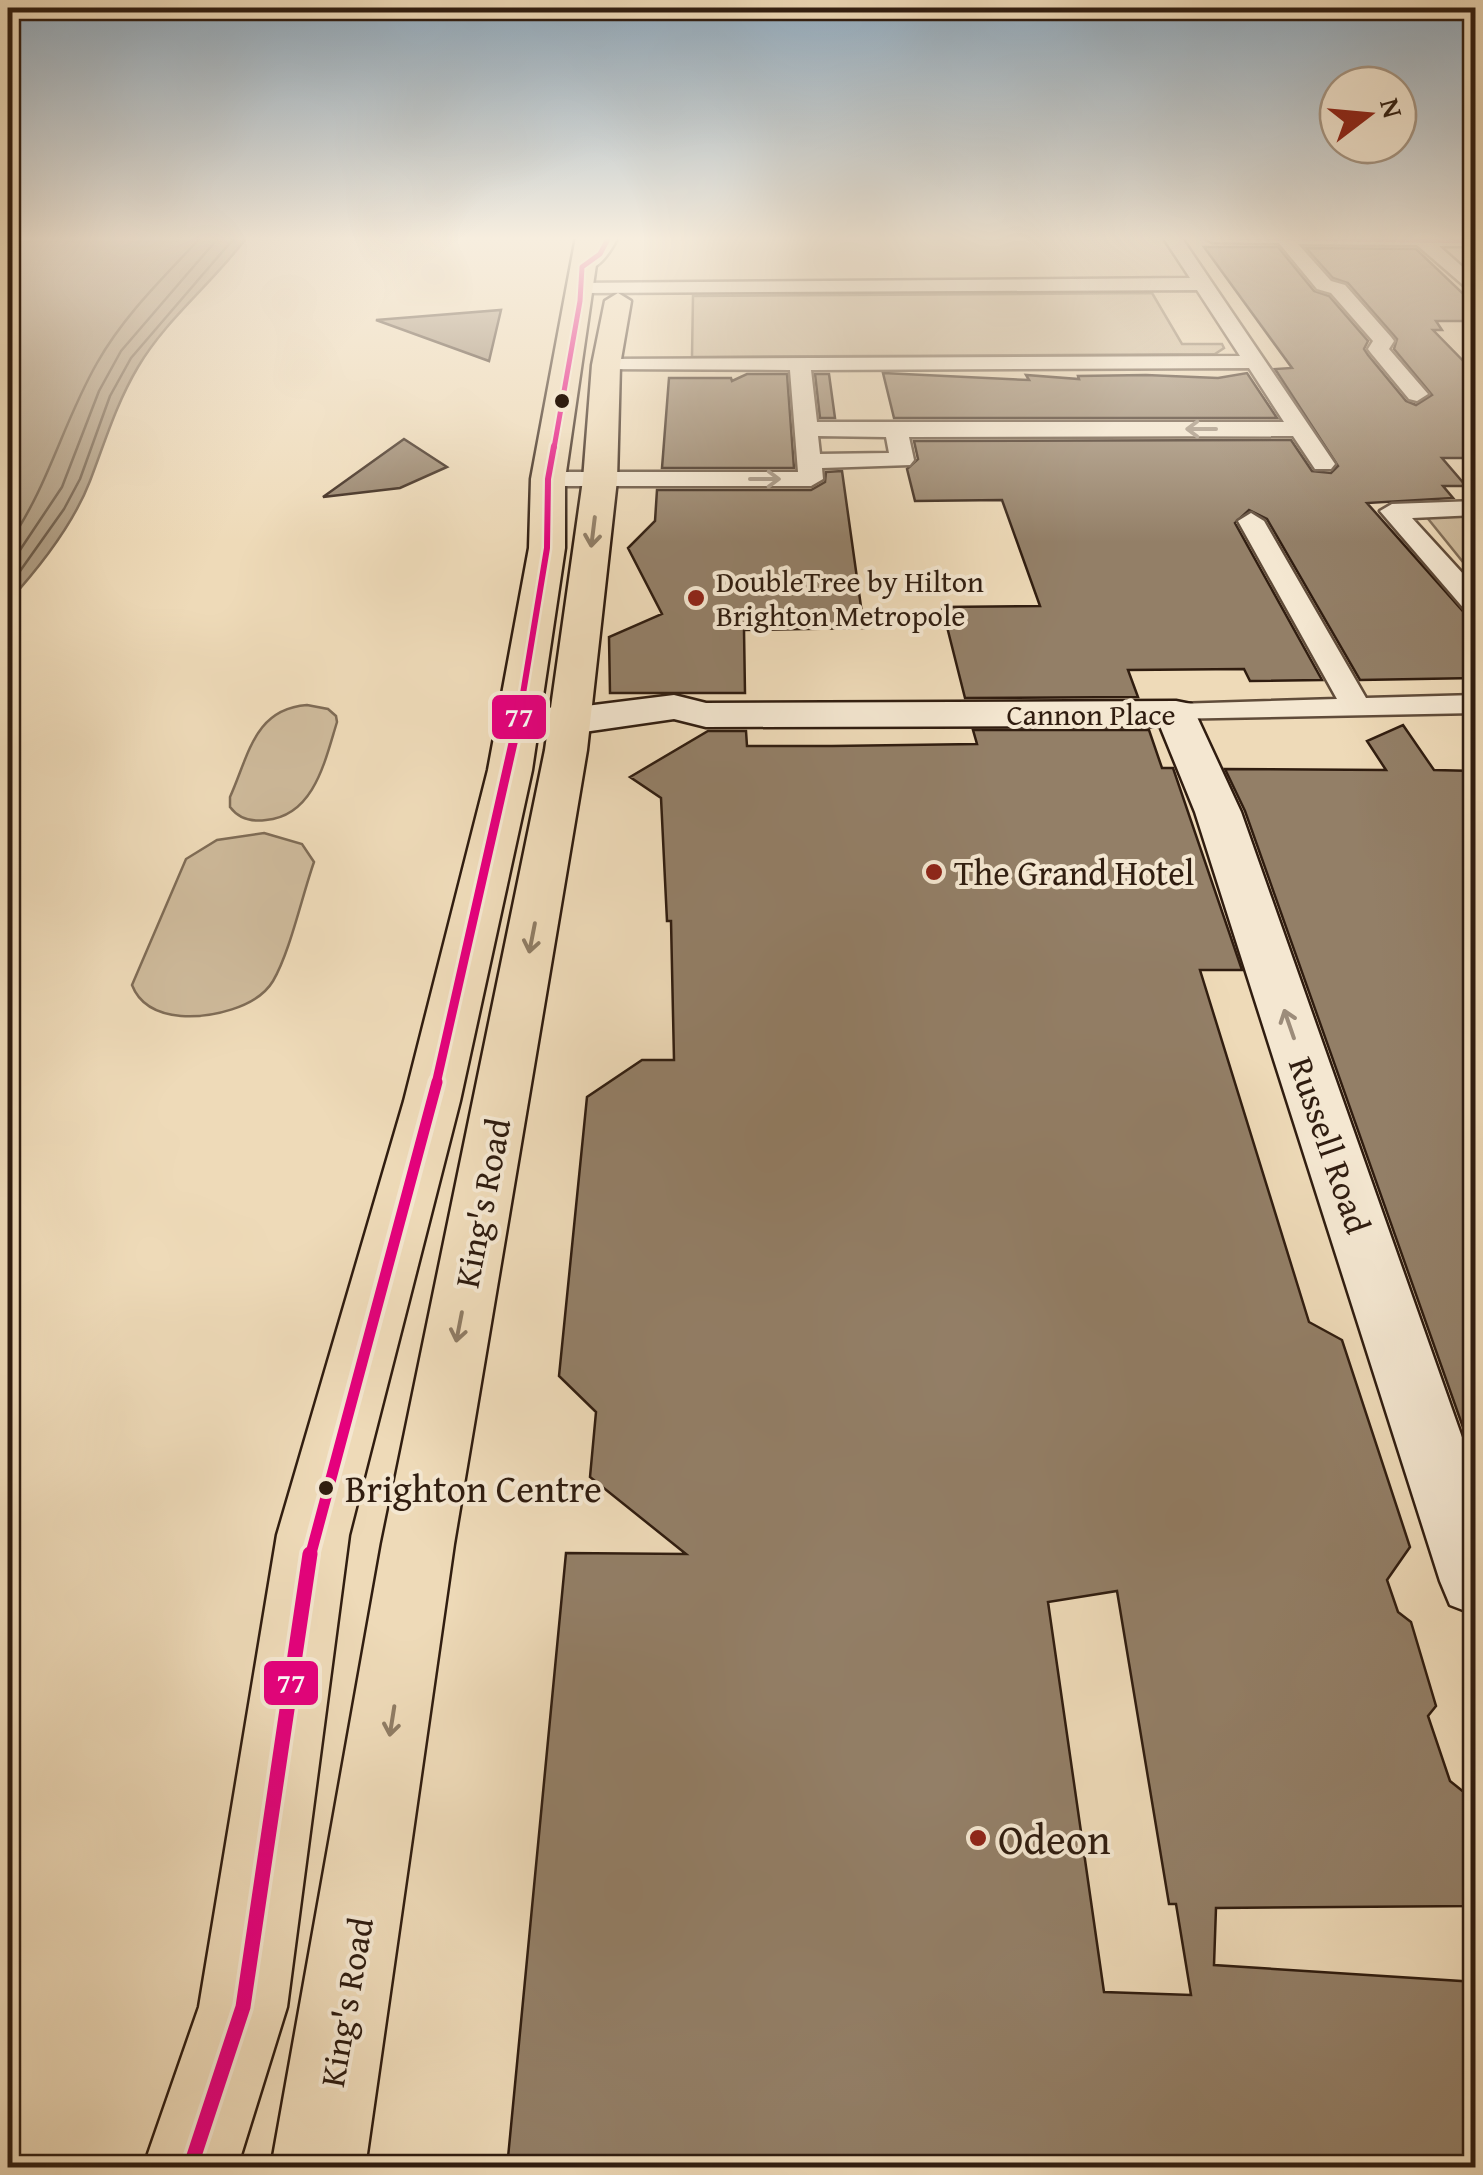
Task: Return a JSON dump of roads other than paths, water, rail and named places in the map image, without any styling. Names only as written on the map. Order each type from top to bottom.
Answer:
[{"type":"main road","name":"King's Road","points":[[318,2168],[347,2005],[542,735],[548,480],[572,338]]},
{"type":"main road","name":"King's Road","points":[[190,2168],[243,2007],[313,1535],[432,1100],[542,735],[600,480],[610,338]]},
{"type":"street","points":[[1239,338],[1322,464]]},
{"type":"street","points":[[1382,338],[1378,349],[1417,394]]},
{"type":"street","points":[[606,365],[1254,362]]},
{"type":"street","points":[[548,480],[811,479],[800,364]]},
{"type":"street","points":[[806,429],[1299,428]]},
{"type":"street","points":[[809,461],[902,460],[896,430]]},
{"type":"street","points":[[1476,508],[1392,511],[1476,605]]},
{"type":"street","points":[[1251,522],[1356,707]]},
{"type":"street","name":"Cannon Place","points":[[542,735],[654,738],[682,731],[706,715],[1176,714],[1476,704]]},
{"type":"street","name":"Russell Road","points":[[1176,714],[1218,812],[1476,1580]]},
{"type":"water","points":[[8,338],[158,338],[123,395],[90,481],[65,530],[8,602]]},
{"type":"place","name":"DoubleTree by Hilton Brighton Metropole","points":[[696,598]]},
{"type":"place","name":"The Grand Hotel","points":[[934,872]]},
{"type":"place","name":"Brighton Centre","points":[[326,1488]]},
{"type":"place","name":"Odeon","points":[[978,1838]]}]
